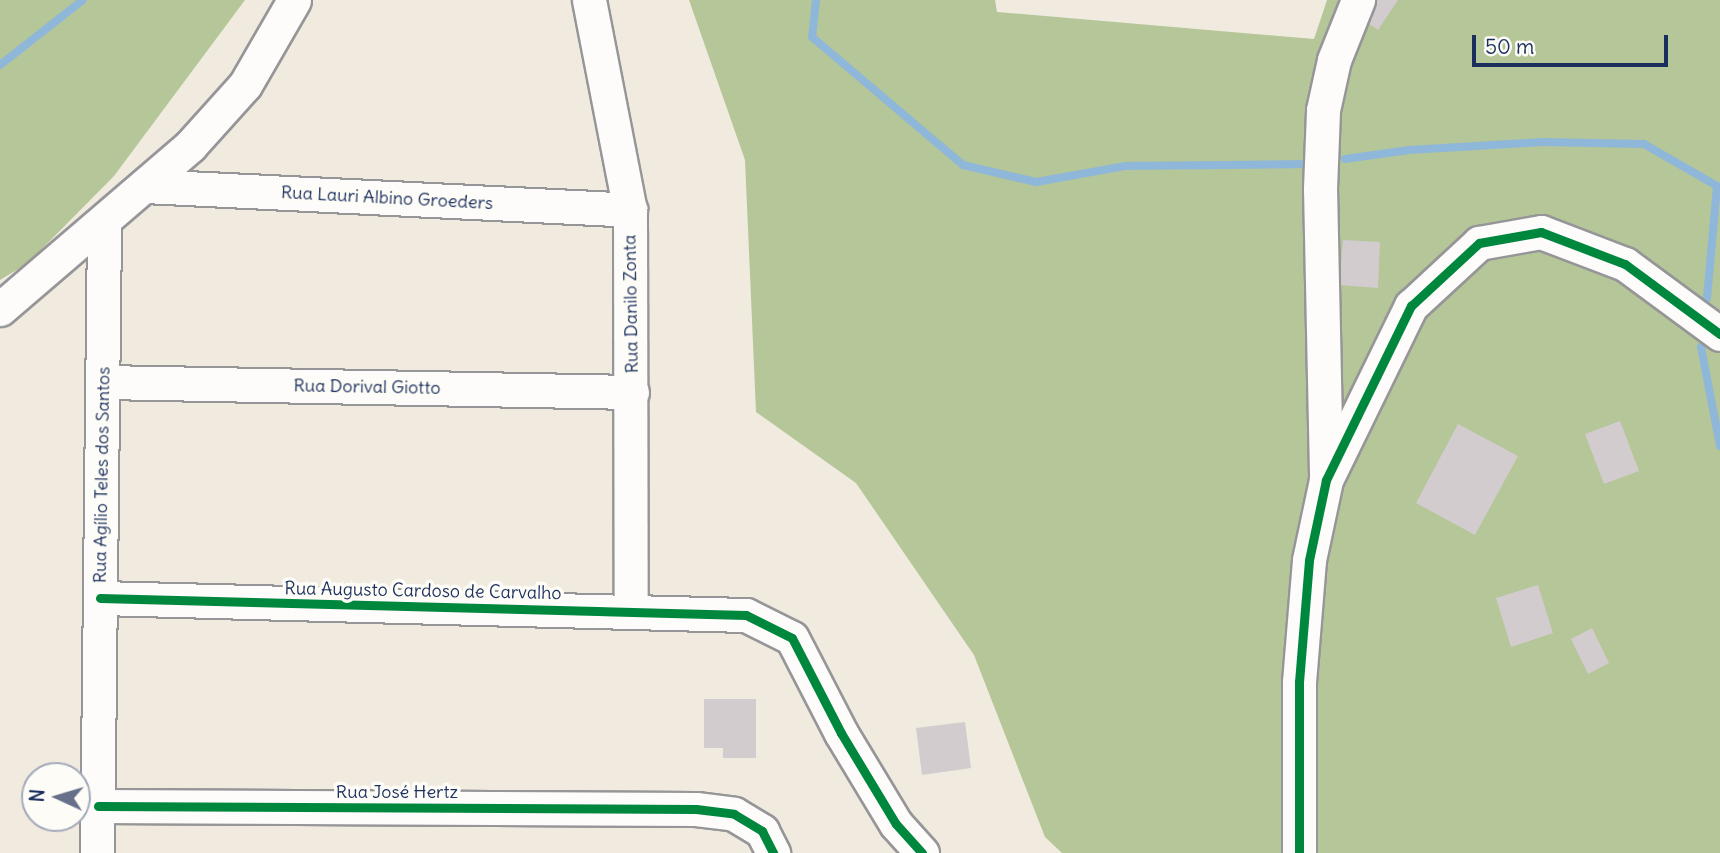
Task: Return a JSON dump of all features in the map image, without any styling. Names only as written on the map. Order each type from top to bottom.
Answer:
[{"type":"street","points":[[0,309],[190,146],[244,85],[294,0]]},
{"type":"street","name":"Rua Danilo Zonta","points":[[589,0],[630,210],[631,612]]},
{"type":"street","points":[[1300,853],[1299,682],[1309,560],[1326,480],[1323,110],[1334,60],[1358,0]]},
{"type":"street","name":"Rua Lauri Albino Groeders","points":[[145,186],[630,210]]},
{"type":"street","name":"Rua Agílio Teles dos Santos","points":[[97,853],[104,222]]},
{"type":"street","points":[[1326,480],[1411,306],[1479,243],[1541,232],[1625,264],[1720,334]]},
{"type":"street","name":"Rua Dorival Giotto","points":[[103,382],[632,392]]},
{"type":"street","name":"Rua Augusto Cardoso de Carvalho","points":[[100,598],[746,615],[792,638],[841,733],[896,824],[922,853]]},
{"type":"street","name":"Rua José Hertz","points":[[98,806],[696,809],[734,814],[762,831],[773,853]]},
{"type":"green space","points":[[0,0],[245,0],[114,176],[28,263],[0,280]]},
{"type":"green space","points":[[689,0],[995,0],[997,12],[1314,39],[1327,0],[1720,0],[1720,853],[1062,853],[1045,837],[974,655],[856,483],[756,412],[745,160]]},
{"type":"building","points":[[1370,0],[1398,0],[1378,30],[1359,17]]},
{"type":"building","points":[[1343,240],[1380,242],[1378,288],[1339,285]]},
{"type":"building","points":[[1620,421],[1639,471],[1604,484],[1585,434]]},
{"type":"building","points":[[1458,424],[1518,456],[1475,535],[1416,503]]},
{"type":"building","points":[[1538,585],[1553,633],[1511,647],[1496,598]]},
{"type":"building","points":[[1592,628],[1609,663],[1588,674],[1571,639]]},
{"type":"building","points":[[704,699],[756,699],[756,758],[723,758],[723,748],[704,748]]},
{"type":"building","points":[[965,722],[971,768],[922,775],[916,728]]},
{"type":"waterway","points":[[0,65],[83,0]]},
{"type":"waterway","points":[[816,0],[812,37],[963,165],[1036,182],[1125,166],[1313,164]]},
{"type":"waterway","points":[[1345,159],[1409,150],[1543,142],[1644,144],[1717,186],[1707,299]]},
{"type":"waterway","points":[[1701,347],[1720,446]]},
{"type":"cycle path","points":[[1299,853],[1299,682],[1309,560],[1326,480],[1411,306],[1479,243],[1541,232],[1625,264],[1720,334]]},
{"type":"cycle path","points":[[100,598],[746,615],[792,638],[841,733],[896,824],[922,853]]},
{"type":"cycle path","points":[[98,806],[696,809],[734,814],[762,831],[773,853]]}]
